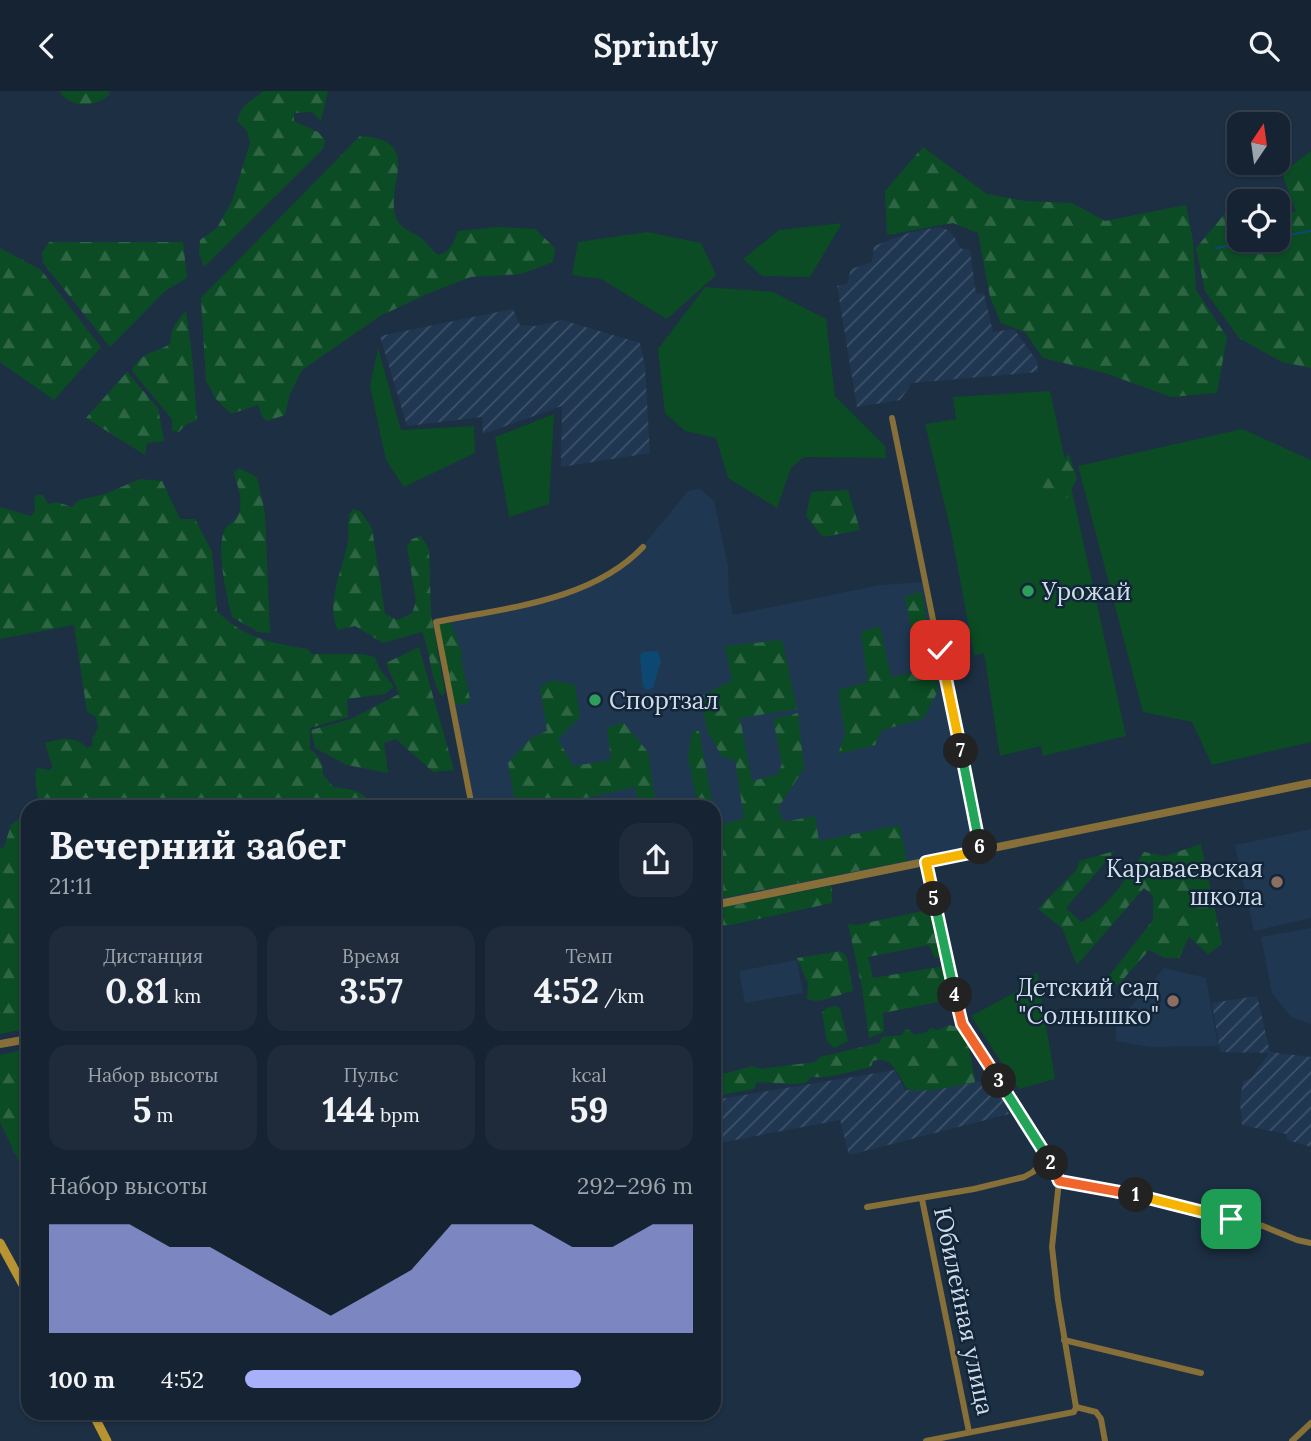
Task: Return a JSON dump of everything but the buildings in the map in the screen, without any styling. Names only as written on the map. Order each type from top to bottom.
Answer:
[{"type":"main road","points":[[0,1243],[21,1281]]},
{"type":"main road","points":[[96,1420],[107,1441]]},
{"type":"street","points":[[892,418],[980,851]]},
{"type":"street","points":[[470,800],[436,622],[517,606],[571,591],[605,575],[633,557],[643,547]]},
{"type":"street","points":[[721,904],[1311,783]]},
{"type":"street","points":[[926,862],[962,1024],[1048,1158],[1059,1181],[1052,1247],[1076,1407],[1074,1412],[926,1441]]},
{"type":"street","points":[[0,1044],[21,1040]]},
{"type":"street","points":[[867,1207],[922,1199],[1024,1177],[1048,1158]]},
{"type":"street","points":[[1059,1181],[1187,1207],[1263,1226],[1311,1243]]},
{"type":"street","name":"Юбилейная улица","points":[[922,1199],[969,1432]]},
{"type":"street","points":[[1064,1340],[1201,1373]]},
{"type":"street","points":[[1076,1407],[1096,1412],[1101,1419],[1105,1441]]},
{"type":"street","points":[[1292,1441],[1311,1423]]},
{"type":"shaded area","points":[[940,227],[950,231],[962,249],[970,250],[976,293],[984,294],[993,332],[1014,329],[1037,361],[1038,372],[912,383],[900,400],[857,407],[837,286],[847,284],[851,269],[872,262],[874,246],[911,232]]},
{"type":"shaded area","points":[[513,309],[520,325],[536,326],[562,320],[640,343],[645,367],[650,453],[561,467],[562,406],[483,434],[482,417],[407,426],[380,336]]},
{"type":"shaded area","points":[[700,489],[714,501],[728,566],[733,615],[880,585],[923,582],[979,851],[721,903],[721,800],[473,800],[437,623],[576,590],[633,558],[688,491]]},
{"type":"shaded area","points":[[658,652],[661,661],[653,688],[646,690],[643,686],[640,655]]},
{"type":"shaded area","name":"Караваевская школа","points":[[1311,829],[1311,918],[1254,931],[1235,845]]},
{"type":"shaded area","points":[[1311,928],[1311,1024],[1291,1017],[1272,993],[1261,937]]},
{"type":"shaded area","points":[[797,960],[803,993],[745,1003],[739,971]]},
{"type":"shaded area","name":"Детский сад \"Солнышко\"","points":[[1164,968],[1206,978],[1218,1046],[1150,1047],[1116,1041],[1116,1024]]},
{"type":"shaded area","points":[[1257,996],[1270,1052],[1311,1057],[1311,1147],[1287,1140],[1286,1134],[1242,1125],[1240,1102],[1243,1081],[1251,1078],[1269,1053],[1220,1052],[1212,1003]]},
{"type":"shaded area","points":[[895,1070],[905,1090],[923,1090],[977,1081],[998,1086],[1009,1114],[849,1155],[840,1120],[721,1143],[721,1099]]},
{"type":"green space","points":[[59,91],[109,91],[109,95],[97,102],[83,104],[70,101]]},
{"type":"green space","points":[[264,91],[328,91],[321,121],[312,112],[294,113],[294,121],[318,132],[325,140],[323,149],[204,267],[199,253],[200,240],[217,228],[232,201],[250,143],[247,131],[237,121],[239,115],[247,103]]},
{"type":"green space","points":[[360,136],[380,139],[392,146],[398,167],[394,194],[397,220],[438,255],[449,249],[458,231],[498,227],[535,229],[555,248],[553,262],[521,274],[471,277],[380,316],[302,370],[290,394],[285,415],[267,421],[258,405],[231,414],[215,398],[206,380],[201,298]]},
{"type":"green space","points":[[923,147],[987,194],[1025,201],[1072,203],[1105,221],[1186,205],[1193,241],[1196,290],[1227,337],[1217,393],[1171,397],[1105,373],[1043,358],[1025,332],[1001,323],[990,297],[978,233],[953,223],[887,235],[885,191]]},
{"type":"green space","points":[[1311,151],[1311,368],[1282,362],[1239,338],[1205,291],[1196,248],[1227,211],[1227,252],[1290,252],[1290,211],[1296,212],[1290,189],[1283,175],[1290,175],[1290,167]]},
{"type":"green space","points":[[842,223],[810,277],[762,276],[743,259],[779,230]]},
{"type":"green space","points":[[647,232],[701,243],[716,275],[667,319],[601,279],[572,275],[578,242]]},
{"type":"green space","points":[[49,242],[183,242],[187,278],[165,291],[110,347],[43,263],[42,253]]},
{"type":"green space","points":[[0,248],[41,270],[101,347],[54,400],[0,362]]},
{"type":"green space","points":[[705,287],[773,292],[826,319],[835,396],[885,446],[886,458],[804,457],[791,468],[777,508],[728,478],[716,438],[685,431],[665,413],[658,349]]},
{"type":"green space","points":[[186,311],[197,420],[185,425],[179,432],[172,431],[172,419],[132,371],[144,356],[170,344],[175,326]]},
{"type":"green space","points":[[378,348],[401,430],[474,426],[475,453],[404,487],[386,460],[370,386]]},
{"type":"green space","points":[[127,372],[158,408],[164,441],[147,443],[145,455],[86,418]]},
{"type":"green space","name":"Урожай","points":[[1050,391],[1126,736],[1043,756],[1041,746],[1000,756],[984,653],[974,655],[951,531],[925,424],[956,419],[953,397]]},
{"type":"green space","points":[[554,414],[549,504],[509,517],[495,437]]},
{"type":"green space","points":[[1242,429],[1311,460],[1311,742],[1212,765],[1192,722],[1143,712],[1078,466]]},
{"type":"green space","points":[[1069,454],[1077,479],[1066,499],[1027,480],[1052,472]]},
{"type":"green space","points":[[239,468],[257,477],[265,513],[270,633],[258,632],[232,617],[225,586],[222,540],[225,529],[235,520],[240,509],[234,473]]},
{"type":"green space","points":[[140,479],[162,481],[180,519],[195,519],[212,552],[217,611],[238,628],[259,638],[308,649],[312,654],[361,654],[375,657],[379,668],[394,687],[385,694],[347,699],[348,717],[310,728],[310,749],[320,760],[323,774],[333,787],[351,790],[369,800],[38,800],[35,777],[37,768],[53,768],[45,743],[72,740],[87,748],[93,746],[92,739],[98,728],[96,717],[87,712],[74,625],[0,639],[0,507],[31,516],[35,511],[34,498],[37,495],[43,495],[48,504],[57,502],[72,507],[79,500],[105,494]]},
{"type":"green space","points":[[848,490],[860,530],[823,537],[806,516],[811,492]]},
{"type":"green space","points":[[353,509],[360,511],[372,528],[385,614],[398,620],[412,613],[416,602],[407,546],[412,539],[421,536],[429,549],[431,613],[445,692],[442,696],[435,681],[422,632],[383,643],[355,626],[338,630],[334,620],[334,598],[348,541],[349,516]]},
{"type":"green space","points":[[922,592],[938,691],[923,719],[882,730],[875,745],[838,754],[845,734],[838,690],[868,682],[861,632],[880,626],[891,677],[919,671],[905,596]]},
{"type":"green space","points":[[451,623],[462,653],[469,703],[454,705],[439,627],[440,624]]},
{"type":"green space","points":[[782,640],[797,709],[740,718],[752,781],[777,775],[782,764],[773,719],[798,713],[804,768],[778,808],[784,822],[815,816],[819,841],[900,825],[907,861],[721,898],[721,825],[744,818],[735,760],[722,757],[707,730],[700,697],[732,680],[725,646]]},
{"type":"green space","points":[[419,647],[454,770],[433,772],[396,739],[384,743],[388,773],[347,765],[315,748],[311,730],[351,719],[399,694],[386,663]]},
{"type":"green space","points":[[552,680],[575,685],[580,717],[558,739],[573,766],[611,760],[607,728],[623,722],[648,752],[655,800],[638,800],[635,787],[576,800],[515,800],[508,763],[531,738],[547,731],[540,687]]},
{"type":"green space","points":[[692,731],[699,731],[712,800],[697,800],[688,757]]},
{"type":"green space","points":[[21,817],[21,1030],[0,1034],[0,848],[4,847],[11,825]]},
{"type":"green space","points":[[1201,844],[1222,944],[1208,954],[1189,937],[1179,958],[1164,958],[1149,950],[1118,985],[1106,980],[1153,920],[1153,896],[1144,888],[1077,965],[1062,928],[1038,909],[1077,869],[1079,861],[1115,851],[1066,908],[1081,922],[1108,901],[1144,852],[1165,856]]},
{"type":"green space","points":[[832,887],[832,903],[731,925],[721,926],[721,908]]},
{"type":"green space","points":[[932,909],[944,956],[935,958],[929,945],[868,957],[873,978],[944,966],[953,999],[883,1013],[884,1032],[869,1038],[862,988],[848,924],[857,925]]},
{"type":"green space","points":[[841,951],[847,958],[853,991],[824,1000],[807,999],[808,983],[797,958]]},
{"type":"green space","points":[[1037,972],[1055,1079],[1019,1089],[971,1016],[1014,993]]},
{"type":"green space","points":[[836,1006],[840,1008],[848,1041],[834,1048],[827,1041],[822,1012]]},
{"type":"green space","points":[[949,1025],[960,1028],[968,1041],[975,1082],[931,1090],[907,1089],[890,1063],[880,1060],[873,1061],[871,1067],[832,1076],[811,1077],[806,1083],[757,1082],[754,1089],[721,1095],[721,1074],[752,1066],[761,1069],[815,1062],[820,1057],[879,1043],[882,1037],[902,1035],[906,1028],[915,1035],[931,1028],[938,1030]]},
{"type":"green space","points":[[21,1050],[21,1166],[0,1122],[0,1055]]},
{"type":"waterway","points":[[1290,235],[1311,231]]},
{"type":"waterway","points":[[1216,248],[1227,246]]},
{"type":"place","name":"Урожай","points":[[1028,591]]},
{"type":"place","name":"Спортзал","points":[[595,700]]},
{"type":"place","name":"Караваевская школа","points":[[1277,882]]},
{"type":"place","name":"Детский сад \"Солнышко\"","points":[[1173,1001]]},
{"type":"route","points":[[940,650],[980,851],[926,862],[962,1024],[1043,1150],[1059,1181],[1122,1192],[1231,1219]]}]
